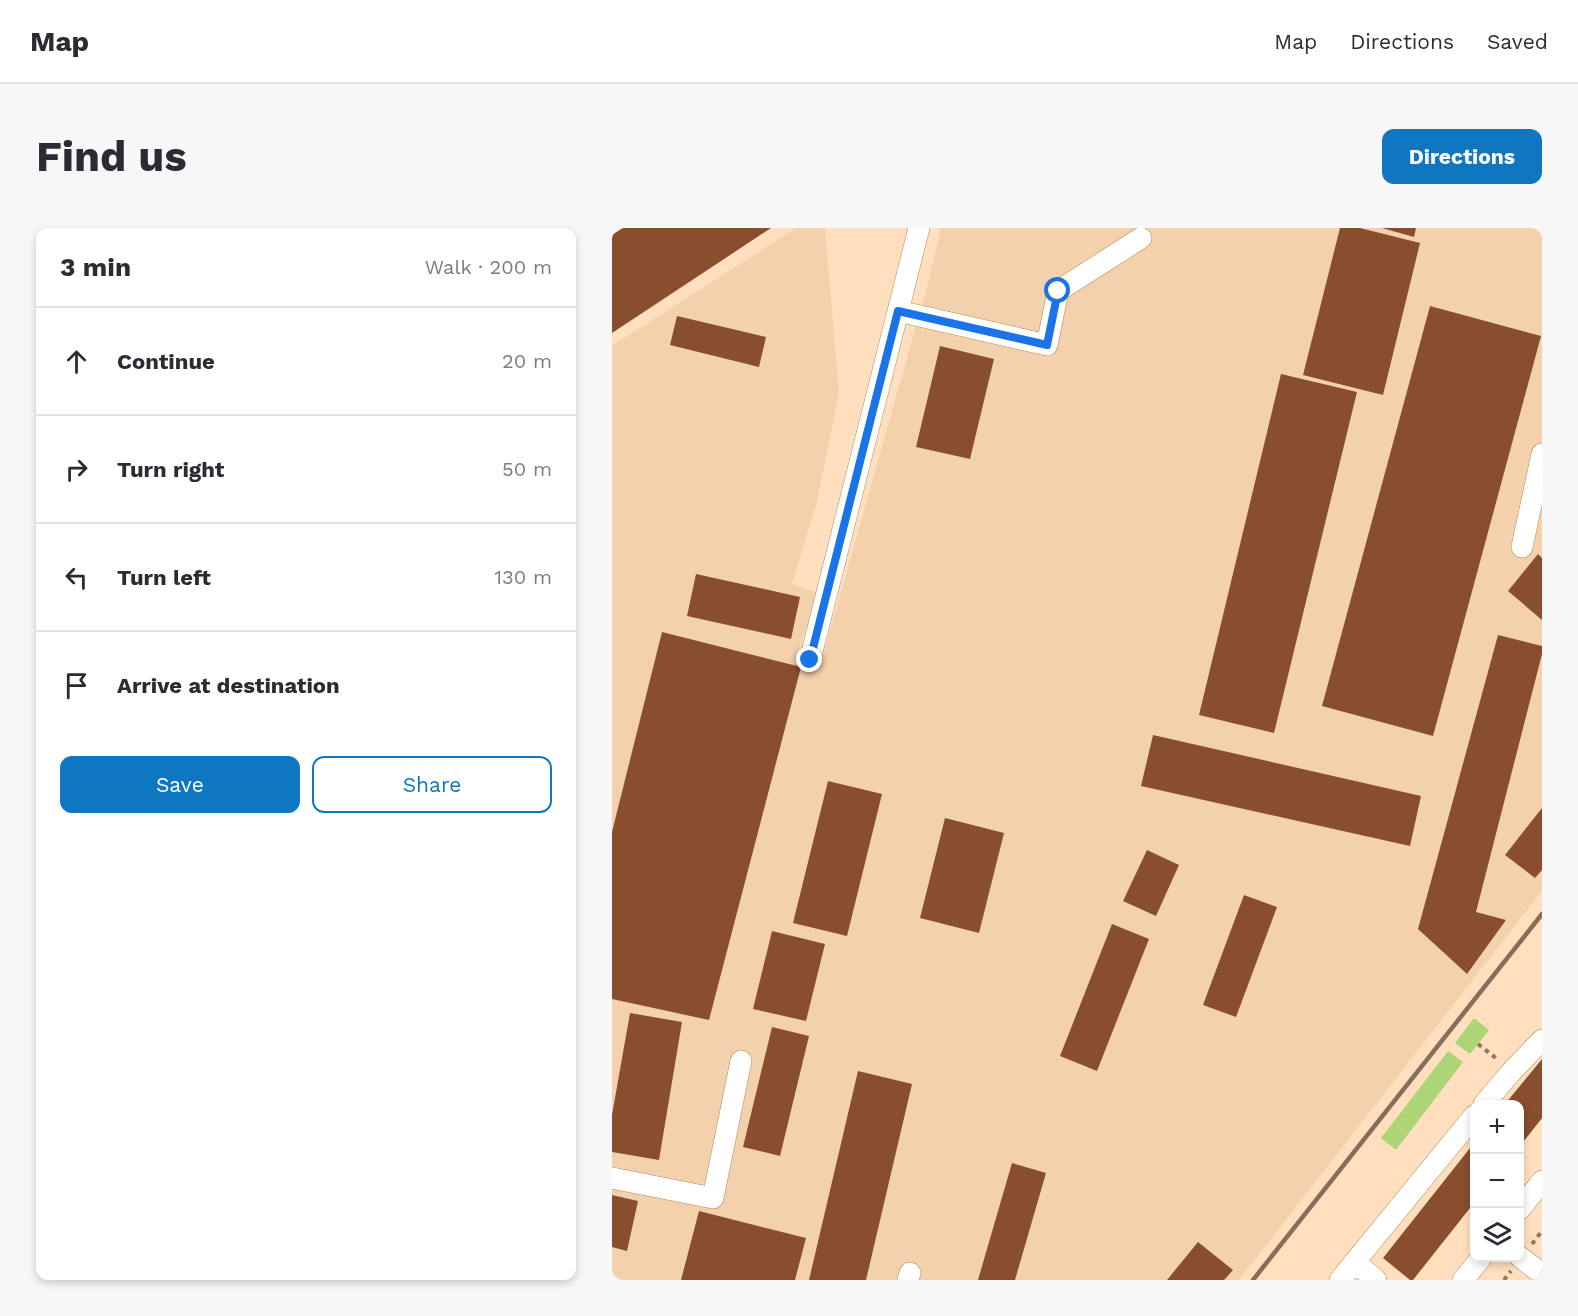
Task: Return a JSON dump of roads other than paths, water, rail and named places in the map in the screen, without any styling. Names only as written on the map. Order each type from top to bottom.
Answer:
[{"type":"street","points":[[810,660],[919,228]]},
{"type":"street","points":[[898,311],[1047,345],[1058,291],[1141,238]]},
{"type":"street","points":[[1522,547],[1542,454]]},
{"type":"street","points":[[1487,1100],[1542,1040]]},
{"type":"street","points":[[612,1178],[713,1198],[741,1061]]},
{"type":"street","points":[[1340,1280],[1470,1121]]},
{"type":"street","points":[[1521,1208],[1542,1181]]},
{"type":"street","points":[[1524,1260],[1542,1274]]},
{"type":"street","points":[[1354,1262],[1376,1280]]},
{"type":"street","points":[[1463,1280],[1476,1262]]},
{"type":"railway","points":[[1253,1280],[1542,914]]}]
